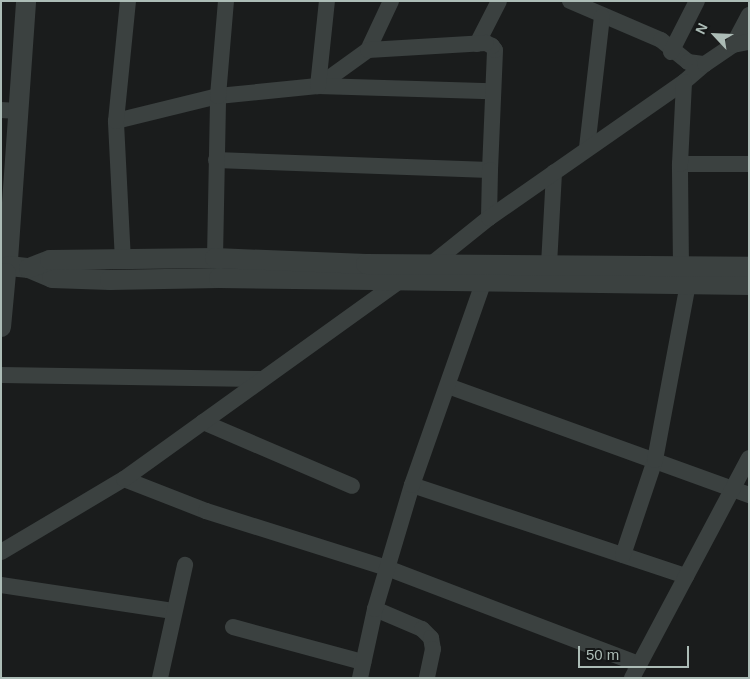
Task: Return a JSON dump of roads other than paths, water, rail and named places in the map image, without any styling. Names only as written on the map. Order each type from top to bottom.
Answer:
[{"type":"street","points":[[1,327],[10,110],[26,1]]},
{"type":"street","points":[[123,261],[116,121],[128,1]]},
{"type":"street","points":[[215,258],[218,96],[226,1]]},
{"type":"street","points":[[318,86],[327,1]]},
{"type":"street","points":[[318,86],[368,50],[391,1]]},
{"type":"street","points":[[477,44],[499,1]]},
{"type":"street","points":[[570,1],[596,10],[661,40],[671,52],[688,62],[705,64]]},
{"type":"street","points":[[671,52],[697,1]]},
{"type":"street","points":[[587,148],[596,10]]},
{"type":"street","points":[[1,552],[124,479],[399,281],[436,263],[489,218],[684,82],[705,64],[741,44],[749,14]]},
{"type":"street","points":[[368,50],[486,43],[495,50],[491,91],[489,218]]},
{"type":"street","points":[[623,555],[655,460],[685,275],[680,164],[684,82]]},
{"type":"street","points":[[116,121],[218,96],[318,86],[491,91]]},
{"type":"street","points":[[216,160],[490,170]]},
{"type":"street","points":[[680,164],[749,164]]},
{"type":"street","points":[[549,265],[554,172]]},
{"type":"street","points":[[29,268],[50,260],[123,261],[215,258],[549,265],[685,275],[749,285]]},
{"type":"street","points":[[5,266],[29,268],[52,278],[110,280],[484,282],[685,275],[749,267]]},
{"type":"street","points":[[233,627],[361,670],[375,609],[412,485],[484,282]]},
{"type":"street","points":[[1,375],[262,379]]},
{"type":"street","points":[[448,386],[733,487],[749,495]]},
{"type":"street","points":[[203,422],[352,486]]},
{"type":"street","points":[[124,479],[206,510],[387,568],[635,671],[749,458]]},
{"type":"street","points":[[412,485],[686,576]]},
{"type":"street","points":[[160,678],[173,611],[185,565]]},
{"type":"street","points":[[1,585],[173,611]]},
{"type":"street","points":[[375,609],[422,629],[431,638],[433,649],[427,678]]}]
